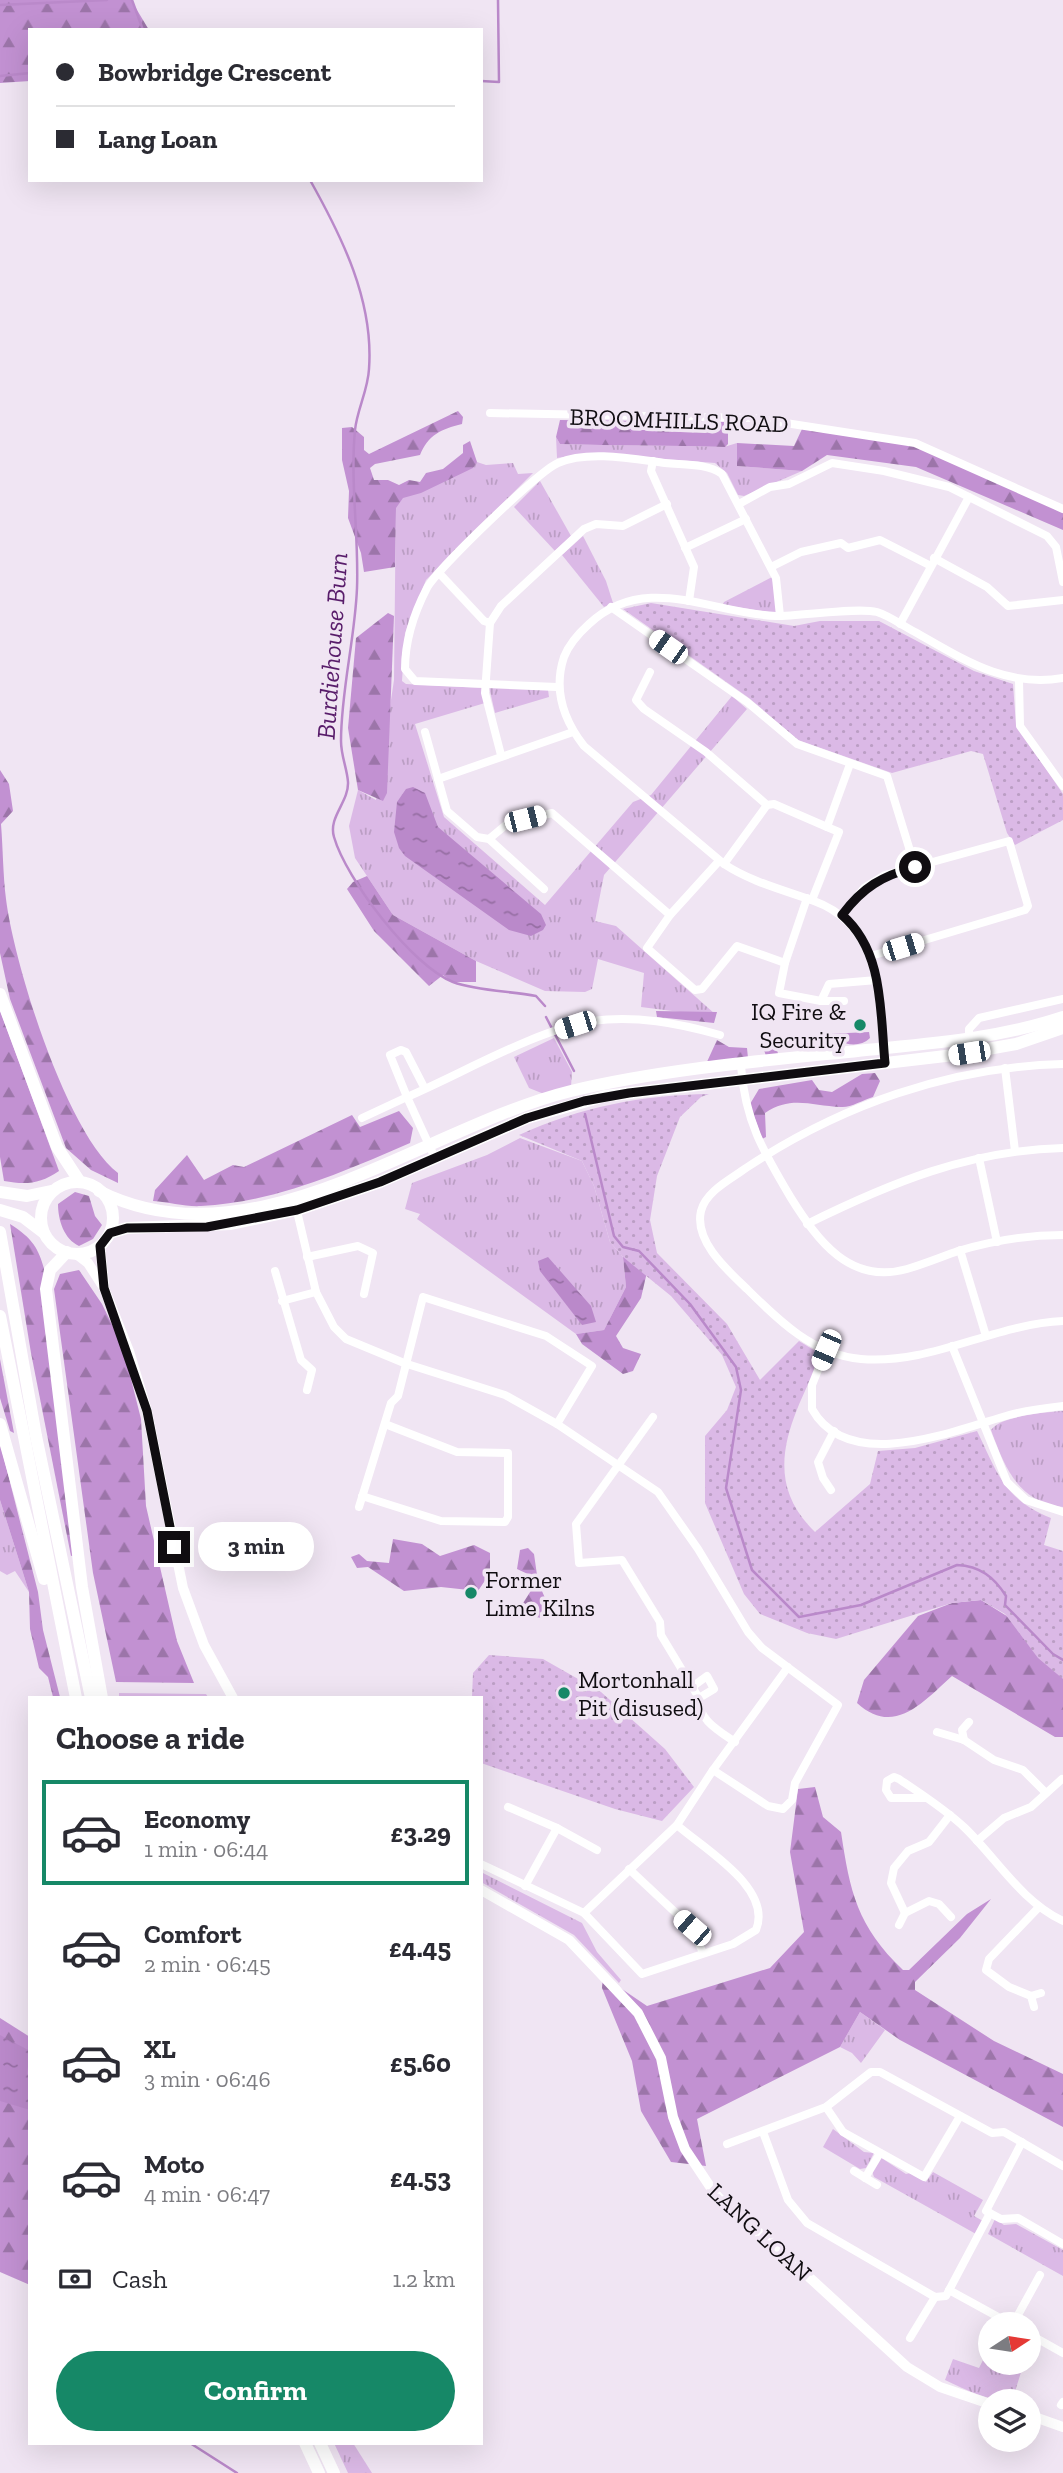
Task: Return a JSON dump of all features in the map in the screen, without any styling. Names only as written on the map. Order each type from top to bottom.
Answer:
[{"type":"main road","points":[[0,994],[57,1147],[80,1182]]},
{"type":"main road","points":[[110,1233],[127,1228],[231,1224],[295,1204],[500,1114],[544,1098],[628,1080],[969,1039],[1017,1031],[1063,1017]]},
{"type":"main road","points":[[0,1192],[27,1196],[51,1191],[69,1182],[80,1182],[141,1208],[166,1213],[215,1212],[295,1204],[354,1192],[527,1118],[584,1101],[984,1051],[1063,1028]]},
{"type":"main road","points":[[45,1234],[41,1211],[51,1191]]},
{"type":"main road","points":[[99,1191],[111,1208],[110,1233],[100,1246],[71,1253],[50,1270],[46,1289],[81,1577],[102,1696]]},
{"type":"main road","points":[[0,1209],[25,1219],[45,1234],[53,1244],[71,1253]]},
{"type":"main road","points":[[1,1235],[36,1436],[91,1696]]},
{"type":"main road","points":[[0,1316],[76,1696]]},
{"type":"main road","points":[[0,1424],[66,1653]]},
{"type":"main road","points":[[306,2445],[318,2473]]},
{"type":"main road","points":[[321,2445],[334,2473]]},
{"type":"street","name":"BROOMHILLS ROAD","points":[[490,413],[753,418],[915,443],[1063,509]]},
{"type":"street","points":[[557,687],[415,681],[409,677],[405,658],[408,636],[428,586],[531,482],[558,463],[589,458],[653,461],[716,469],[727,481],[771,567],[779,589],[780,616]]},
{"type":"street","points":[[653,461],[651,471],[694,567],[689,601]]},
{"type":"street","points":[[739,504],[771,487],[789,484],[832,463],[939,484],[1051,539],[1058,554],[1063,582]]},
{"type":"street","points":[[900,624],[969,497]]},
{"type":"street","points":[[501,755],[485,684],[490,623],[501,606],[584,529],[596,524],[623,526],[667,504]]},
{"type":"street","points":[[685,548],[746,519]]},
{"type":"street","points":[[771,567],[801,552],[841,543],[848,548],[880,540],[988,586],[1008,606],[1063,600]]},
{"type":"street","points":[[439,573],[484,621],[490,623]]},
{"type":"street","points":[[885,1063],[877,980],[872,956],[859,933],[842,915],[810,899],[744,876],[721,862],[584,746],[573,732],[557,687],[572,641],[611,607],[628,599],[658,596],[737,612],[780,616],[866,611],[877,612],[976,667],[1018,680],[1063,678]]},
{"type":"street","points":[[611,607],[747,702],[797,744],[890,779],[915,867]]},
{"type":"street","points":[[650,672],[636,700],[644,709],[685,736],[767,805]]},
{"type":"street","points":[[1018,680],[1020,726],[1063,786]]},
{"type":"street","points":[[425,732],[452,816],[477,837],[489,839],[544,889]]},
{"type":"street","points":[[438,779],[573,732]]},
{"type":"street","points":[[827,827],[850,764]]},
{"type":"street","points":[[785,963],[737,947],[702,989],[695,990],[647,948],[670,915],[721,862],[767,805],[774,804],[839,832],[785,963],[779,993],[821,1001],[844,1002]]},
{"type":"street","points":[[489,839],[507,824],[552,813],[670,915]]},
{"type":"street","points":[[842,915],[856,896],[876,880],[1006,839],[1028,906],[1025,910],[872,956]]},
{"type":"street","points":[[821,1001],[829,984],[877,980]]},
{"type":"street","points":[[969,1039],[969,1030],[979,1018],[1063,999]]},
{"type":"street","points":[[362,1118],[547,1034],[595,1021],[636,1019],[672,1023],[720,1035]]},
{"type":"street","points":[[425,1089],[406,1052],[401,1050],[389,1059],[435,1158]]},
{"type":"street","points":[[1063,1064],[1005,1068],[954,1077],[862,1106],[803,1133],[765,1156],[706,1199],[701,1212],[703,1236],[735,1278],[784,1325],[826,1350],[849,1357],[907,1357],[986,1336],[1063,1321]]},
{"type":"street","points":[[741,1066],[751,1127],[765,1156],[807,1224],[834,1256],[867,1271],[905,1270],[960,1251],[997,1242],[1063,1235]]},
{"type":"street","points":[[1005,1068],[1015,1151]]},
{"type":"street","points":[[807,1224],[898,1180],[1015,1151],[1063,1148]]},
{"type":"street","points":[[979,1158],[997,1242]]},
{"type":"street","points":[[295,1204],[316,1292],[334,1327],[346,1339],[404,1363],[505,1395],[557,1424],[657,1492],[698,1549],[736,1616],[762,1648],[838,1705],[795,1783],[792,1800],[783,1809],[768,1806],[713,1770]]},
{"type":"street","points":[[100,1246],[104,1288]]},
{"type":"street","points":[[307,1257],[358,1246],[373,1253],[364,1294]]},
{"type":"street","points":[[960,1251],[986,1336]]},
{"type":"street","points":[[71,1253],[88,1263],[104,1288],[147,1411],[183,1588],[204,1645],[232,1696]]},
{"type":"street","points":[[275,1271],[301,1360],[312,1370],[307,1390]]},
{"type":"street","points":[[282,1301],[316,1292]]},
{"type":"street","points":[[359,1507],[391,1403],[398,1396],[421,1300],[425,1297],[546,1336],[592,1366],[557,1424]]},
{"type":"street","points":[[952,1346],[1002,1473],[1013,1489],[1037,1506],[1063,1512]]},
{"type":"street","points":[[826,1350],[813,1385],[811,1402],[817,1417],[834,1431],[871,1443],[900,1444],[1063,1406]]},
{"type":"street","points":[[653,1417],[576,1524],[579,1563],[622,1560],[660,1622],[661,1635],[699,1698],[698,1706],[710,1725],[735,1742]]},
{"type":"street","points":[[362,1496],[458,1523],[505,1522],[508,1517],[508,1453],[457,1452],[385,1424]]},
{"type":"street","points":[[831,1490],[823,1478],[818,1462],[834,1431]]},
{"type":"street","points":[[584,1913],[677,1825],[713,1770],[788,1667]]},
{"type":"street","points":[[692,1687],[707,1676],[714,1689],[699,1698]]},
{"type":"street","points":[[964,1740],[962,1730],[969,1722]]},
{"type":"street","points":[[937,1732],[964,1740],[994,1760],[1023,1770],[1046,1793]]},
{"type":"street","points":[[889,1772],[950,1815],[1039,1907],[1063,1921]]},
{"type":"street","points":[[899,1779],[894,1777],[887,1781],[886,1790],[891,1798],[926,1798]]},
{"type":"street","points":[[977,1841],[1004,1818],[1031,1807],[1062,1779]]},
{"type":"street","points":[[508,1807],[557,1828],[597,1850]]},
{"type":"street","points":[[905,1913],[891,1884],[894,1868],[908,1851],[929,1842],[950,1815]]},
{"type":"street","points":[[483,1865],[584,1913],[642,1974],[750,1935],[759,1921],[759,1910],[751,1887],[677,1825]]},
{"type":"street","points":[[525,1886],[557,1828]]},
{"type":"street","points":[[629,1869],[692,1928],[703,1953]]},
{"type":"street","name":"LANG LOAN","points":[[483,1891],[569,1940],[638,2013],[662,2058],[673,2117],[685,2149],[713,2192],[726,2206],[773,2244],[907,2367],[940,2386],[978,2400]]},
{"type":"street","points":[[899,1925],[905,1913],[929,1901],[939,1904],[951,1917]]},
{"type":"street","points":[[1039,1907],[986,1965],[989,1974],[1031,1996],[1041,1993]]},
{"type":"street","points":[[1031,1996],[1034,2007]]},
{"type":"street","points":[[727,2144],[826,2107],[871,2071],[880,2071],[992,2133],[1004,2132],[1063,2166]]},
{"type":"street","points":[[826,2107],[843,2132],[924,2177],[960,2116]]},
{"type":"street","points":[[763,2132],[788,2200],[807,2223],[935,2297],[946,2296],[1022,2142]]},
{"type":"street","points":[[865,2178],[880,2153]]},
{"type":"street","points":[[854,2171],[877,2185]]},
{"type":"street","points":[[988,2212],[1001,2219],[1018,2218],[1063,2244]]},
{"type":"street","points":[[1019,2312],[1040,2275]]},
{"type":"street","points":[[949,2290],[990,2312]]},
{"type":"street","points":[[910,2339],[935,2297]]},
{"type":"street","points":[[1041,2341],[1063,2353]]},
{"type":"street","points":[[1041,2419],[1063,2427]]},
{"type":"green space","points":[[0,0],[131,0],[148,28],[28,28],[28,81],[0,83]]},
{"type":"green space","points":[[458,411],[463,417],[462,424],[436,434],[427,442],[420,455],[375,464],[370,468],[374,480],[388,480],[399,485],[409,480],[420,482],[426,473],[443,469],[463,453],[463,445],[470,441],[477,462],[473,468],[421,493],[403,498],[396,508],[395,567],[364,572],[361,553],[348,518],[349,491],[342,460],[342,428],[352,427],[364,437],[364,450],[369,454]]},
{"type":"green space","points":[[560,420],[728,422],[728,444],[725,447],[560,444],[556,437]]},
{"type":"green space","points":[[802,429],[914,446],[1063,512],[1063,530],[916,467],[827,455],[802,471],[737,466],[737,443],[794,446]]},
{"type":"green space","points":[[556,437],[560,444],[724,447],[737,443],[737,466],[802,471],[744,496],[738,495],[727,473],[715,463],[589,453],[557,458]]},
{"type":"green space","points":[[477,462],[486,465],[513,463],[518,474],[533,473],[426,580],[405,633],[402,681],[406,684],[482,688],[485,703],[415,724],[444,817],[545,905],[633,802],[651,795],[732,696],[747,709],[604,875],[595,921],[616,926],[715,1014],[711,1016],[641,1007],[644,973],[598,959],[592,989],[585,992],[545,991],[476,961],[393,915],[355,858],[349,826],[358,790],[376,800],[394,680],[396,492],[419,490]]},
{"type":"green space","points":[[540,481],[571,536],[555,551],[514,507]]},
{"type":"green space","points":[[583,536],[606,581],[613,603],[604,607],[562,555]]},
{"type":"green space","points":[[772,577],[778,610],[775,613],[723,605],[724,602]]},
{"type":"green space","points":[[651,603],[794,626],[820,621],[879,621],[974,671],[1013,684],[1016,725],[1063,794],[1063,820],[1015,845],[1007,833],[983,754],[971,751],[892,773],[798,740],[749,698],[623,609]]},
{"type":"green space","points":[[388,613],[394,616],[387,793],[383,801],[358,790],[348,728],[356,638]]},
{"type":"green space","points":[[489,687],[548,690],[549,697],[495,713]]},
{"type":"green space","points":[[0,770],[9,784],[13,811],[1,824],[6,899],[20,964],[62,1087],[99,1153],[118,1173],[118,1183],[91,1170],[66,1148],[10,999],[0,953]]},
{"type":"green space","points":[[367,876],[393,915],[476,961],[476,982],[452,982],[443,975],[429,986],[374,931],[347,889],[353,882]]},
{"type":"green space","points":[[0,1010],[59,1171],[33,1182],[4,1181],[0,1157]]},
{"type":"green space","points":[[656,1011],[717,1012],[714,1023],[657,1017]]},
{"type":"green space","points":[[869,1032],[870,1038],[860,1044],[842,1042],[826,1034]]},
{"type":"green space","points":[[759,1035],[774,1035],[778,1054],[766,1056]]},
{"type":"green space","points":[[554,1038],[572,1072],[571,1087],[544,1094],[529,1088],[514,1057]]},
{"type":"green space","points":[[717,1040],[729,1047],[747,1048],[748,1058],[706,1064]]},
{"type":"green space","points":[[875,1073],[880,1081],[873,1097],[852,1105],[841,1107],[793,1103],[765,1113],[766,1137],[762,1139],[750,1104],[759,1089],[812,1080],[819,1090],[832,1092],[862,1074]]},
{"type":"green space","points":[[709,1094],[701,1097],[680,1117],[657,1176],[650,1220],[657,1253],[727,1324],[760,1380],[799,1341],[822,1355],[801,1400],[786,1445],[784,1467],[788,1489],[798,1511],[815,1532],[870,1484],[878,1451],[915,1448],[977,1431],[1004,1484],[1035,1511],[1051,1518],[1044,1545],[1063,1551],[1063,1679],[1038,1658],[1005,1614],[981,1600],[952,1603],[836,1639],[807,1633],[760,1614],[744,1594],[705,1503],[705,1436],[727,1410],[736,1387],[722,1355],[671,1296],[623,1257],[610,1242],[594,1186],[582,1161],[519,1135],[565,1117],[612,1104]]},
{"type":"green space","points":[[399,1111],[413,1128],[410,1143],[334,1175],[256,1199],[229,1203],[195,1206],[153,1201],[155,1190],[187,1155],[204,1180],[233,1165],[244,1167],[352,1115],[360,1127]]},
{"type":"green space","points":[[520,1138],[582,1161],[594,1186],[610,1242],[623,1257],[626,1287],[604,1330],[576,1334],[417,1219],[420,1214],[405,1209],[412,1183],[487,1155]]},
{"type":"green space","points":[[75,1192],[89,1196],[95,1216],[102,1225],[93,1239],[79,1246],[66,1234],[58,1210],[58,1204]]},
{"type":"green space","points":[[10,1224],[34,1244],[45,1273],[75,1555],[71,1556],[31,1353]]},
{"type":"green space","points":[[632,1256],[647,1272],[641,1298],[616,1336],[623,1348],[641,1354],[633,1371],[623,1374],[582,1344],[576,1334],[604,1330],[626,1287],[623,1257]]},
{"type":"green space","points":[[79,1270],[102,1304],[123,1347],[141,1419],[146,1506],[177,1641],[194,1683],[116,1682],[93,1573],[54,1289],[60,1274]]},
{"type":"green space","points":[[0,1359],[14,1433],[10,1431],[0,1398]]},
{"type":"green space","points":[[1063,1411],[1063,1507],[1035,1498],[1015,1481],[991,1430],[1013,1418]]},
{"type":"green space","points":[[0,1443],[38,1592],[43,1630],[60,1696],[53,1696],[48,1677],[39,1668],[30,1629],[29,1592],[0,1500]]},
{"type":"green space","points":[[0,1500],[29,1592],[15,1571],[7,1575],[0,1571]]},
{"type":"green space","points":[[393,1539],[422,1544],[440,1556],[474,1545],[490,1553],[490,1573],[478,1591],[441,1587],[404,1591],[368,1567],[357,1568],[351,1557],[359,1554],[367,1561],[389,1563]]},
{"type":"green space","points":[[528,1548],[534,1554],[538,1582],[549,1607],[548,1619],[530,1616],[523,1603],[532,1589],[530,1575],[517,1569],[520,1550]]},
{"type":"green space","points":[[981,1600],[1063,1651],[1063,1737],[1055,1737],[952,1676],[919,1705],[896,1716],[883,1717],[871,1713],[857,1703],[864,1680],[918,1616],[952,1603]]},
{"type":"green space","points":[[489,1655],[543,1659],[601,1692],[665,1749],[694,1787],[662,1821],[615,1809],[483,1764],[483,1696],[472,1696],[473,1673]]},
{"type":"green space","points":[[119,1693],[207,1696],[119,1696]]},
{"type":"green space","points":[[815,1787],[823,1817],[841,1832],[848,1873],[858,1907],[875,1938],[903,1970],[909,1970],[967,1914],[991,1899],[960,1938],[915,1982],[915,1990],[994,2041],[1063,2074],[1063,2127],[900,2040],[860,2012],[840,2047],[697,2119],[706,2166],[671,2162],[641,2111],[632,2061],[602,1988],[603,1970],[619,1987],[647,2006],[770,1968],[804,1932],[790,1852],[798,1789]]},
{"type":"green space","points":[[483,1873],[582,1923],[597,1952],[621,1980],[619,1983],[574,1935],[483,1883]]},
{"type":"green space","points":[[860,2012],[885,2030],[861,2063],[852,2053],[840,2047]]},
{"type":"green space","points":[[0,2018],[28,2036],[28,2284],[0,2272]]},
{"type":"green space","points":[[833,2129],[864,2152],[874,2153],[866,2168],[860,2169],[823,2147]]},
{"type":"green space","points":[[880,2157],[906,2174],[910,2173],[926,2182],[933,2172],[983,2200],[974,2216],[983,2221],[976,2234],[874,2177],[872,2171]]},
{"type":"green space","points":[[995,2219],[1004,2225],[1016,2224],[1063,2250],[1063,2276],[988,2234]]},
{"type":"green space","points":[[953,2359],[978,2368],[978,2375],[1020,2375],[1016,2389],[978,2389],[978,2394],[945,2380]]},
{"type":"green space","points":[[335,2445],[354,2445],[372,2473],[348,2473]]},
{"type":"water","points":[[413,787],[425,793],[438,827],[541,914],[546,925],[543,930],[531,936],[509,930],[405,856],[399,848],[394,832],[397,802],[406,789]]},
{"type":"water","points":[[548,1257],[591,1306],[596,1322],[582,1325],[540,1271],[538,1261]]},
{"type":"water","points":[[0,2035],[28,2050],[28,2109],[0,2101]]},
{"type":"waterway","points":[[0,5],[107,0]]},
{"type":"waterway","name":"Burdiehouse Burn","points":[[132,0],[142,28]]},
{"type":"waterway","points":[[483,81],[499,82],[498,0]]},
{"type":"waterway","points":[[0,76],[28,73]]},
{"type":"waterway","name":"Burdiehouse Burn","points":[[311,182],[353,270],[361,294],[369,344],[368,377],[356,422],[354,450],[357,588],[341,741],[348,782],[334,823],[334,837],[341,855],[366,897],[419,959],[453,982],[536,996],[545,1006]]},
{"type":"waterway","name":"Burdiehouse Burn","points":[[546,1017],[574,1071]]},
{"type":"waterway","name":"Burdiehouse Burn","points":[[585,1114],[614,1236],[623,1247],[639,1251],[690,1304],[736,1367],[741,1390],[726,1488],[752,1570],[799,1617],[861,1605],[957,1565],[973,1568],[997,1583],[1006,1596],[1005,1605],[1053,1654],[1063,1660]]},
{"type":"waterway","points":[[193,2445],[237,2473]]},
{"type":"place","name":"IQ Fire & Security","points":[[860,1025]]},
{"type":"place","name":"Former Lime Kilns","points":[[471,1593]]},
{"type":"place","name":"Mortonhall Pit (disused)","points":[[564,1693]]},
{"type":"route","points":[[174,1547],[147,1411],[104,1288],[100,1246],[110,1233],[127,1228],[207,1227],[297,1210],[380,1182],[527,1118],[605,1096],[885,1063],[872,956],[852,923],[842,915],[856,896],[876,880],[915,867]]}]
